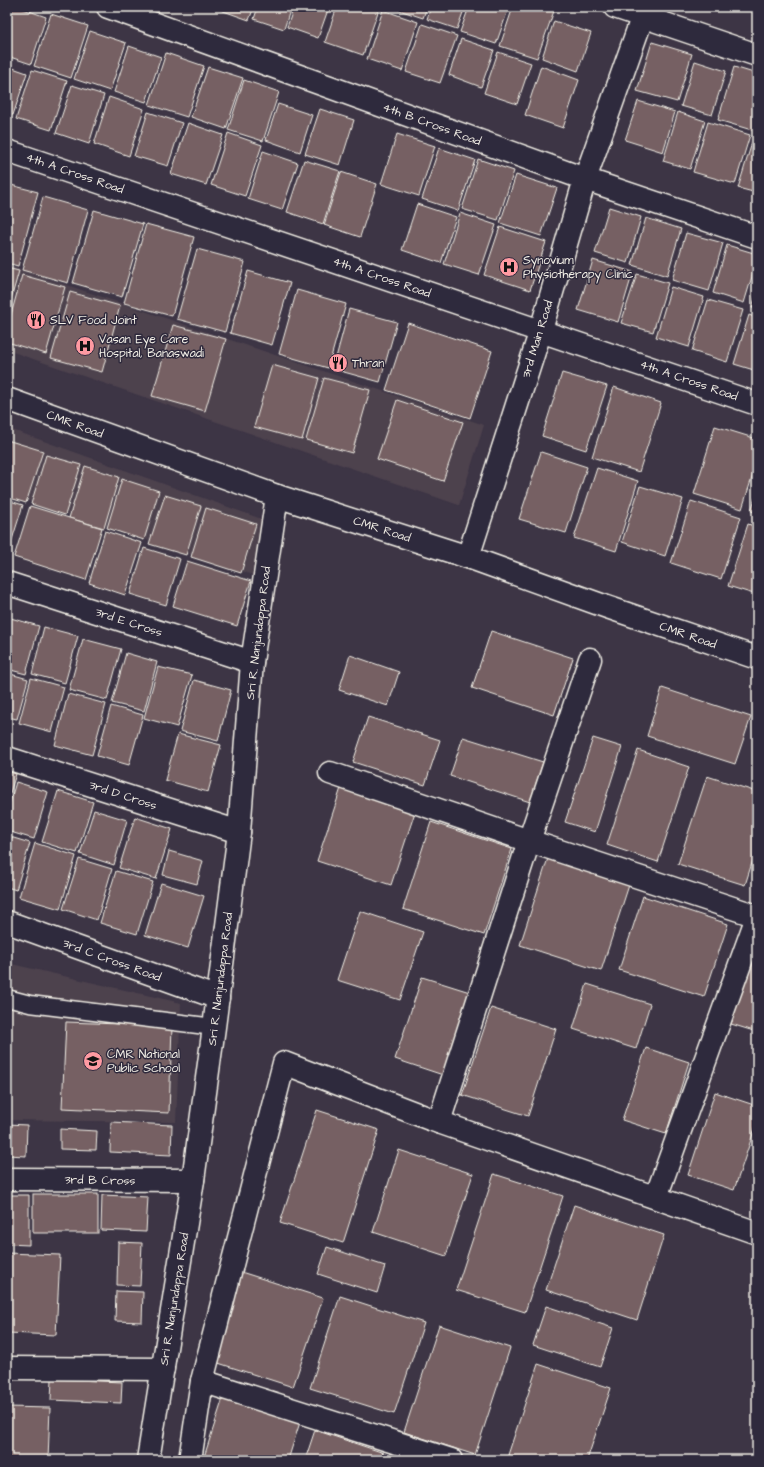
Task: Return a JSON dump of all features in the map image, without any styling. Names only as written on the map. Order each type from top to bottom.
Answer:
[{"type":"street","name":"4th B Cross Road","points":[[108,7],[585,179],[757,237]]},
{"type":"street","points":[[615,7],[644,12],[757,55]]},
{"type":"street","name":"3rd Main Road","points":[[468,557],[541,330],[585,179],[644,12]]},
{"type":"street","name":"4th A Cross Road","points":[[7,150],[757,404]]},
{"type":"street","name":"CMR Road","points":[[7,399],[277,496],[468,557],[607,607],[757,658]]},
{"type":"street","name":"Sri R. Nanjundappa Road","points":[[148,1460],[193,1180],[218,998],[239,832],[252,662],[277,496]]},
{"type":"street","name":"3rd E Cross","points":[[7,583],[252,662]]},
{"type":"street","points":[[439,1122],[529,841],[590,659]]},
{"type":"street","name":"3rd D Cross","points":[[7,758],[239,832]]},
{"type":"street","points":[[330,773],[529,841],[757,916],[656,1197]]},
{"type":"street","name":"3rd C Cross Road","points":[[7,922],[218,998]]},
{"type":"street","points":[[190,1460],[202,1381],[284,1063],[439,1122],[757,1232]]},
{"type":"street","name":"3rd B Cross","points":[[7,1179],[193,1180]]},
{"type":"street","points":[[7,1368],[163,1369]]},
{"type":"street","points":[[202,1381],[451,1460]]},
{"type":"lane","points":[[7,998],[30,1004],[214,1027]]},
{"type":"shaded area","points":[[7,265],[484,425],[459,505],[7,350]]},
{"type":"shaded area","points":[[7,428],[267,521],[256,576],[7,494]]},
{"type":"shaded area","name":"CMR National Public School","points":[[7,963],[181,1003],[176,1122],[7,1120]]},
{"type":"building","points":[[10,7],[18,7],[46,17],[31,64],[7,56],[7,15]]},
{"type":"building","points":[[212,7],[254,7],[249,20]]},
{"type":"building","points":[[258,7],[291,7],[284,29],[254,19]]},
{"type":"building","points":[[294,7],[329,7],[318,38],[287,27]]},
{"type":"building","points":[[337,7],[375,7],[379,9],[363,55],[325,42]]},
{"type":"building","points":[[390,7],[427,7],[423,18]]},
{"type":"building","points":[[431,7],[465,7],[457,29],[427,19]]},
{"type":"building","points":[[469,7],[509,7],[496,44],[460,32]]},
{"type":"building","points":[[513,7],[543,7],[554,11],[537,58],[500,46]]},
{"type":"building","points":[[383,10],[418,22],[402,71],[367,59]]},
{"type":"building","points":[[51,14],[88,26],[71,78],[34,66]]},
{"type":"building","points":[[554,21],[591,33],[578,71],[542,58]]},
{"type":"building","points":[[422,24],[457,36],[440,83],[406,72]]},
{"type":"building","points":[[90,31],[126,43],[110,91],[74,79]]},
{"type":"building","points":[[461,39],[494,50],[481,87],[449,75]]},
{"type":"building","points":[[652,42],[692,54],[677,102],[637,91]]},
{"type":"building","points":[[129,46],[161,57],[146,102],[114,92]]},
{"type":"building","points":[[498,52],[531,63],[517,104],[484,93]]},
{"type":"building","points":[[166,53],[204,66],[187,117],[149,105]]},
{"type":"building","points":[[695,61],[726,71],[712,115],[681,106]]},
{"type":"building","points":[[7,66],[27,73],[13,115],[7,113]]},
{"type":"building","points":[[541,66],[579,80],[563,128],[525,115]]},
{"type":"building","points":[[208,67],[243,78],[226,129],[191,117]]},
{"type":"building","points":[[734,67],[757,74],[757,126],[755,131],[718,120]]},
{"type":"building","points":[[32,70],[67,81],[51,130],[16,119]]},
{"type":"building","points":[[244,80],[279,92],[263,141],[228,130]]},
{"type":"building","points":[[72,85],[104,95],[89,144],[56,133]]},
{"type":"building","points":[[109,97],[144,109],[129,156],[94,144]]},
{"type":"building","points":[[638,101],[675,112],[663,152],[625,140]]},
{"type":"building","points":[[278,104],[312,115],[300,152],[266,140]]},
{"type":"building","points":[[320,109],[354,120],[340,165],[305,154]]},
{"type":"building","points":[[148,112],[182,123],[168,166],[134,156]]},
{"type":"building","points":[[678,112],[705,121],[690,169],[663,161]]},
{"type":"building","points":[[708,122],[750,135],[735,184],[693,172]]},
{"type":"building","points":[[188,123],[223,135],[206,185],[171,174]]},
{"type":"building","points":[[228,133],[262,145],[245,196],[211,185]]},
{"type":"building","points":[[397,134],[435,146],[419,196],[381,184]]},
{"type":"building","points":[[754,136],[757,137],[757,193],[738,188]]},
{"type":"building","points":[[439,148],[475,160],[458,211],[422,199]]},
{"type":"building","points":[[263,151],[298,163],[282,210],[248,199]]},
{"type":"building","points":[[478,159],[514,171],[498,220],[462,209]]},
{"type":"building","points":[[304,160],[340,171],[323,224],[287,212]]},
{"type":"building","points":[[341,172],[377,184],[360,237],[324,225]]},
{"type":"building","points":[[516,175],[557,188],[541,236],[500,223]]},
{"type":"building","points":[[7,184],[38,192],[18,266],[7,263]]},
{"type":"building","points":[[43,197],[88,210],[68,283],[22,270]]},
{"type":"building","points":[[417,204],[456,217],[441,263],[402,250]]},
{"type":"building","points":[[609,207],[641,217],[628,263],[595,253]]},
{"type":"building","points":[[94,210],[143,224],[122,297],[73,283]]},
{"type":"building","points":[[460,213],[496,225],[479,275],[444,264]]},
{"type":"building","points":[[646,218],[681,229],[667,276],[632,265]]},
{"type":"building","points":[[146,224],[194,237],[172,316],[124,303]]},
{"type":"building","points":[[500,227],[546,242],[530,290],[484,275]]},
{"type":"building","points":[[686,233],[723,243],[709,291],[672,280]]},
{"type":"building","points":[[727,245],[757,254],[757,260],[744,303],[713,293]]},
{"type":"building","points":[[197,249],[245,262],[225,332],[177,319]]},
{"type":"building","points":[[593,260],[633,272],[618,322],[578,310]]},
{"type":"building","points":[[7,268],[19,271],[7,313]]},
{"type":"building","points":[[248,271],[290,283],[272,345],[230,333]]},
{"type":"building","points":[[637,274],[668,283],[653,332],[621,323]]},
{"type":"building","points":[[22,275],[65,287],[46,354],[7,342],[7,329]]},
{"type":"building","points":[[671,287],[704,297],[689,347],[656,337]]},
{"type":"building","points":[[297,290],[346,304],[328,368],[279,354]]},
{"type":"building","points":[[757,291],[757,309],[752,308]]},
{"type":"building","points":[[70,292],[120,306],[102,372],[51,358]]},
{"type":"building","points":[[708,300],[743,310],[727,362],[692,351]]},
{"type":"building","points":[[349,309],[397,322],[380,382],[333,369]]},
{"type":"building","points":[[749,315],[757,318],[757,371],[734,364]]},
{"type":"building","points":[[408,323],[492,351],[470,418],[386,390]]},
{"type":"building","points":[[173,325],[226,339],[205,411],[152,396]]},
{"type":"building","points":[[272,365],[319,378],[302,440],[254,427]]},
{"type":"building","points":[[562,373],[607,386],[586,450],[542,436]]},
{"type":"building","points":[[324,378],[370,390],[352,453],[306,440]]},
{"type":"building","points":[[614,387],[661,403],[639,472],[592,457]]},
{"type":"building","points":[[397,400],[463,422],[443,481],[377,459]]},
{"type":"building","points":[[715,426],[757,439],[757,462],[742,509],[694,494]]},
{"type":"building","points":[[7,440],[43,451],[26,503],[7,497]]},
{"type":"building","points":[[541,452],[587,467],[566,533],[519,519]]},
{"type":"building","points":[[46,455],[81,465],[65,515],[31,504]]},
{"type":"building","points":[[85,466],[119,477],[104,528],[69,518]]},
{"type":"building","points":[[597,468],[638,481],[616,551],[574,538]]},
{"type":"building","points":[[122,479],[159,491],[144,540],[107,528]]},
{"type":"building","points":[[640,486],[683,499],[665,556],[622,542]]},
{"type":"building","points":[[757,492],[757,513],[751,511]]},
{"type":"building","points":[[165,495],[201,506],[186,555],[149,544]]},
{"type":"building","points":[[7,500],[23,505],[11,543],[7,542]]},
{"type":"building","points":[[691,501],[741,517],[721,579],[671,563]]},
{"type":"building","points":[[30,506],[102,528],[86,580],[14,557]]},
{"type":"building","points":[[206,508],[256,524],[241,573],[191,557]]},
{"type":"building","points":[[748,524],[757,527],[757,595],[728,586]]},
{"type":"building","points":[[105,531],[142,543],[125,595],[89,583]]},
{"type":"building","points":[[144,548],[180,559],[166,605],[130,594]]},
{"type":"building","points":[[187,561],[251,581],[237,626],[173,606]]},
{"type":"building","points":[[7,617],[39,626],[26,674],[7,669]]},
{"type":"building","points":[[44,627],[78,636],[65,683],[32,674]]},
{"type":"building","points":[[491,631],[573,658],[554,715],[472,688]]},
{"type":"building","points":[[83,639],[121,649],[107,700],[69,690]]},
{"type":"building","points":[[126,653],[157,662],[144,711],[112,703]]},
{"type":"building","points":[[350,655],[399,672],[388,706],[339,690]]},
{"type":"building","points":[[158,667],[192,675],[177,727],[144,718]]},
{"type":"building","points":[[7,673],[28,679],[17,719],[7,717]]},
{"type":"building","points":[[31,678],[64,687],[52,732],[19,723]]},
{"type":"building","points":[[194,680],[231,690],[218,741],[180,731]]},
{"type":"building","points":[[662,688],[751,717],[735,764],[647,736]]},
{"type":"building","points":[[68,694],[106,704],[92,755],[55,745]]},
{"type":"building","points":[[111,706],[143,715],[129,765],[97,756]]},
{"type":"building","points":[[368,717],[440,740],[425,785],[353,762]]},
{"type":"building","points":[[178,734],[221,745],[208,792],[165,780]]},
{"type":"building","points":[[463,737],[543,762],[530,802],[450,776]]},
{"type":"building","points":[[593,738],[622,747],[595,832],[565,822]]},
{"type":"building","points":[[638,750],[689,767],[658,862],[607,845]]},
{"type":"building","points":[[7,771],[16,774],[7,802]]},
{"type":"building","points":[[707,776],[757,792],[757,847],[745,885],[678,864]]},
{"type":"building","points":[[16,782],[48,792],[34,839],[7,831],[7,812]]},
{"type":"building","points":[[342,785],[416,809],[391,885],[317,861]]},
{"type":"building","points":[[58,791],[93,802],[77,853],[42,842]]},
{"type":"building","points":[[94,810],[127,820],[114,865],[80,854]]},
{"type":"building","points":[[135,817],[172,829],[156,879],[119,868]]},
{"type":"building","points":[[431,822],[512,849],[484,935],[403,909]]},
{"type":"building","points":[[7,836],[30,843],[16,890],[7,887]]},
{"type":"building","points":[[35,843],[76,856],[60,909],[19,897]]},
{"type":"building","points":[[169,851],[203,861],[197,884],[163,875]]},
{"type":"building","points":[[549,855],[630,882],[601,971],[520,945]]},
{"type":"building","points":[[79,859],[112,869],[97,920],[63,909]]},
{"type":"building","points":[[116,871],[153,882],[137,934],[100,923]]},
{"type":"building","points":[[161,883],[204,896],[188,948],[145,935]]},
{"type":"building","points":[[643,896],[728,924],[704,997],[619,970]]},
{"type":"building","points":[[360,911],[423,932],[400,1000],[337,980]]},
{"type":"building","points":[[757,946],[757,1032],[731,1024]]},
{"type":"building","points":[[422,977],[473,993],[446,1076],[395,1059]]},
{"type":"building","points":[[587,984],[650,1004],[636,1049],[573,1029]]},
{"type":"building","points":[[491,1008],[556,1029],[528,1116],[462,1095]]},
{"type":"building","points":[[66,1022],[172,1026],[169,1113],[62,1108]]},
{"type":"building","points":[[646,1048],[689,1062],[666,1134],[622,1120]]},
{"type":"building","points":[[715,1092],[757,1106],[757,1122],[734,1190],[688,1175]]},
{"type":"building","points":[[317,1110],[379,1130],[343,1243],[280,1223]]},
{"type":"building","points":[[111,1122],[172,1125],[171,1155],[110,1152]]},
{"type":"building","points":[[7,1124],[27,1125],[26,1156],[7,1155]]},
{"type":"building","points":[[60,1129],[97,1131],[96,1150],[60,1149]]},
{"type":"building","points":[[399,1150],[473,1174],[446,1256],[373,1232]]},
{"type":"building","points":[[494,1174],[563,1196],[525,1312],[456,1290]]},
{"type":"building","points":[[33,1194],[98,1194],[98,1233],[33,1233]]},
{"type":"building","points":[[7,1195],[29,1195],[29,1245],[7,1244]]},
{"type":"building","points":[[102,1195],[148,1197],[146,1232],[101,1230]]},
{"type":"building","points":[[574,1205],[664,1235],[637,1320],[546,1290]]},
{"type":"building","points":[[118,1242],[142,1243],[140,1286],[117,1285]]},
{"type":"building","points":[[327,1247],[385,1266],[377,1293],[318,1274]]},
{"type":"building","points":[[7,1253],[60,1255],[56,1335],[7,1333]]},
{"type":"building","points":[[241,1272],[323,1298],[293,1387],[212,1361]]},
{"type":"building","points":[[116,1291],[143,1292],[142,1322],[115,1321]]},
{"type":"building","points":[[340,1296],[424,1323],[394,1414],[310,1388]]},
{"type":"building","points":[[546,1306],[613,1328],[600,1367],[533,1345]]},
{"type":"building","points":[[439,1325],[510,1348],[475,1455],[404,1432]]},
{"type":"building","points":[[538,1364],[611,1388],[587,1460],[525,1460],[508,1455]]},
{"type":"building","points":[[52,1379],[122,1382],[121,1403],[51,1400]]},
{"type":"building","points":[[224,1395],[301,1419],[288,1460],[203,1460]]},
{"type":"building","points":[[7,1407],[50,1408],[48,1460],[7,1460]]},
{"type":"building","points":[[315,1430],[384,1453],[382,1460],[305,1460]]},
{"type":"building","points":[[405,1452],[431,1460],[402,1460]]},
{"type":"place","name":"Synovium Physiotherapy Clinic","points":[[509,267]]},
{"type":"place","name":"SLV Food Joint","points":[[36,320]]},
{"type":"place","name":"Vasan Eye Care Hospital, Banaswadi","points":[[85,346]]},
{"type":"place","name":"Thran","points":[[338,363]]},
{"type":"place","name":"CMR National Public School","points":[[93,1061]]}]
